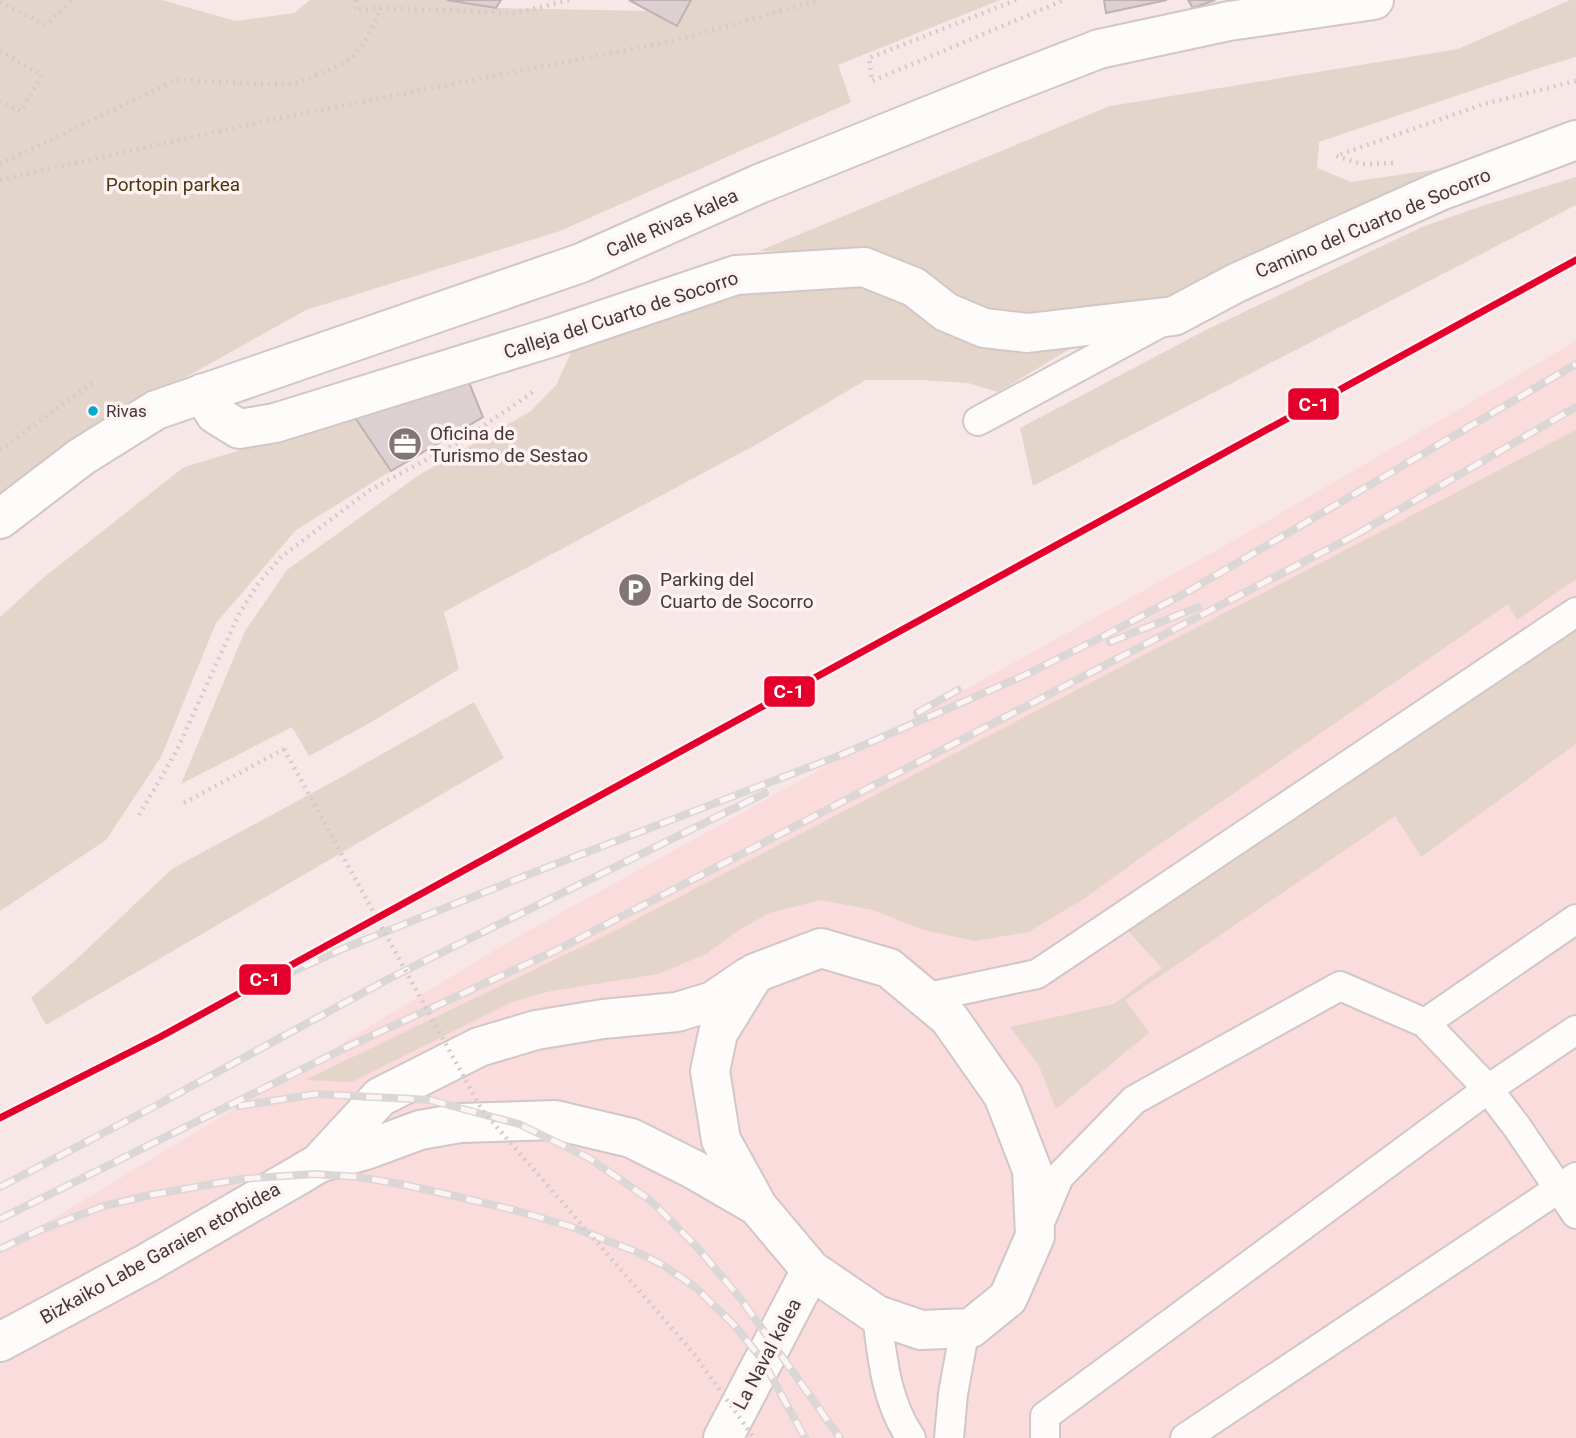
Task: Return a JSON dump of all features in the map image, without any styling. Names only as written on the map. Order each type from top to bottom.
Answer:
[{"type":"street","name":"Calle Rivas kalea","points":[[0,519],[81,457],[156,410],[581,263],[772,179],[1099,49],[1229,21],[1374,0]]},
{"type":"street","name":"Camino del Cuarto de Socorro","points":[[1174,316],[1236,283],[1440,191],[1576,140]]},
{"type":"street","name":"Calleja del Cuarto de Socorro","points":[[202,393],[215,414],[239,429],[275,424],[564,333],[736,275],[864,267],[914,287],[946,312],[984,328],[1028,333],[1174,316]]},
{"type":"street","points":[[319,1163],[380,1097],[478,1047],[536,1030],[603,1019],[677,1012],[713,1001],[755,973],[821,948],[889,968],[948,1018],[1003,1095],[1031,1170],[1035,1236],[1008,1298],[971,1328],[920,1330],[877,1315],[811,1270],[758,1207],[721,1140],[710,1071],[718,1033],[755,973]]},
{"type":"street","points":[[319,1163],[366,1150],[420,1130],[460,1123],[555,1120],[631,1138],[693,1168],[758,1207]]},
{"type":"street","name":"Bizkaiko Labe Garaien etorbidea","points":[[0,1342],[147,1263],[319,1163]]},
{"type":"street","name":"La Naval kalea","points":[[723,1438],[811,1270]]},
{"type":"lane","points":[[978,421],[1174,316]]},
{"type":"lane","points":[[924,998],[1037,974],[1576,612]]},
{"type":"lane","points":[[1425,1023],[1576,919]]},
{"type":"lane","points":[[1035,1236],[1059,1177],[1134,1100],[1340,986],[1425,1023],[1488,1089],[1517,1127],[1567,1183],[1576,1214]]},
{"type":"lane","points":[[1045,1438],[1045,1416],[1488,1089],[1576,1030]]},
{"type":"lane","points":[[1185,1438],[1567,1183]]},
{"type":"lane","points":[[877,1315],[883,1369],[902,1425],[911,1438]]},
{"type":"lane","points":[[949,1438],[953,1394],[965,1328]]},
{"type":"path","points":[[0,2],[46,25],[72,0]]},
{"type":"path","points":[[356,0],[355,9],[516,13],[569,0]]},
{"type":"path","points":[[0,180],[265,121],[677,40],[820,0]]},
{"type":"path","points":[[1016,0],[869,58],[872,81],[1064,0]]},
{"type":"path","points":[[0,164],[176,80],[281,85],[299,82],[337,67],[353,57],[365,41],[377,19],[379,8]]},
{"type":"path","points":[[0,51],[42,75],[21,111],[0,103]]},
{"type":"path","points":[[1399,163],[1361,164],[1336,156],[1484,104],[1576,81]]},
{"type":"path","points":[[139,815],[176,752],[239,614],[258,584],[281,557],[370,490],[461,441],[529,395],[551,372],[564,333]]},
{"type":"path","points":[[0,450],[93,382]]},
{"type":"path","points":[[184,803],[284,749],[482,1110],[695,1355],[754,1438]]},
{"type":"shaded area","points":[[1576,341],[1576,1438],[0,1438],[0,1251],[510,941],[1226,545]]},
{"type":"green space","name":"Portopin parkea","points":[[0,0],[162,0],[235,21],[294,13],[310,0],[447,0],[496,8],[649,11],[677,26],[691,0],[1000,0],[838,65],[851,102],[560,231],[306,310],[143,401],[0,507]]},
{"type":"green space","points":[[1570,0],[1576,0],[1576,57],[1319,142],[1317,168],[1351,182],[1486,162],[1169,296],[1037,319],[976,311],[862,252],[759,251],[1110,106],[1458,49]]},
{"type":"green space","points":[[1576,177],[1576,205],[1033,486],[1020,428],[1204,331],[1422,227]]},
{"type":"green space","points":[[842,285],[889,290],[1073,347],[998,392],[968,383],[866,380],[759,443],[444,612],[459,669],[368,724],[309,756],[292,727],[181,784],[245,631],[287,570],[419,475],[531,411],[556,385],[575,344],[734,289]]},
{"type":"green space","points":[[354,416],[391,471],[296,530],[216,623],[161,757],[106,840],[0,911],[0,617],[43,578],[184,467]]},
{"type":"green space","points":[[1576,430],[1576,579],[1517,620],[1508,604],[1082,900],[1028,932],[975,941],[923,930],[873,910],[821,900],[769,913],[739,930],[706,954],[658,974],[551,991],[512,1002],[352,1082],[305,1080],[610,933]]},
{"type":"green space","points":[[1576,626],[1576,744],[1421,857],[1395,816],[1125,1000],[1149,1033],[1056,1109],[1039,1066],[1010,1027],[1114,1004],[1162,968],[1126,929]]},
{"type":"green space","points":[[474,702],[504,758],[46,1025],[31,998],[172,869]]},
{"type":"building","points":[[447,0],[501,0],[496,8]]},
{"type":"building","points":[[629,0],[691,0],[677,26]]},
{"type":"building","points":[[1104,0],[1167,0],[1106,13]]},
{"type":"building","points":[[1188,0],[1215,0],[1193,8]]},
{"type":"building","name":"Oficina de Turismo de Sestao","points":[[466,375],[483,417],[391,471],[354,416]]},
{"type":"railway","points":[[160,1037],[342,949],[841,755],[1023,676],[1189,591],[1576,364]]},
{"type":"railway","points":[[1357,534],[1576,407]]},
{"type":"railway","points":[[0,1219],[345,1048],[557,950],[1365,530]]},
{"type":"railway","points":[[1110,642],[1198,607]]},
{"type":"railway","points":[[917,713],[958,690]]},
{"type":"railway","points":[[0,1187],[392,977],[765,793]]},
{"type":"railway","points":[[239,1106],[316,1094],[430,1100],[519,1124],[589,1158],[650,1200],[696,1246],[741,1299],[840,1438]]},
{"type":"railway","points":[[0,1249],[40,1230],[104,1206],[241,1179],[314,1174],[359,1177],[459,1197],[572,1227],[637,1252],[663,1265],[695,1287],[736,1327],[763,1361],[805,1438]]},
{"type":"transit line","name":"C-1","points":[[0,1118],[160,1037],[1576,260]]},
{"type":"place","name":"Rivas","points":[[93,411]]},
{"type":"place","name":"Oficina de Turismo de Sestao","points":[[405,444]]},
{"type":"place","name":"Parking del Cuarto de Socorro","points":[[635,590]]}]
